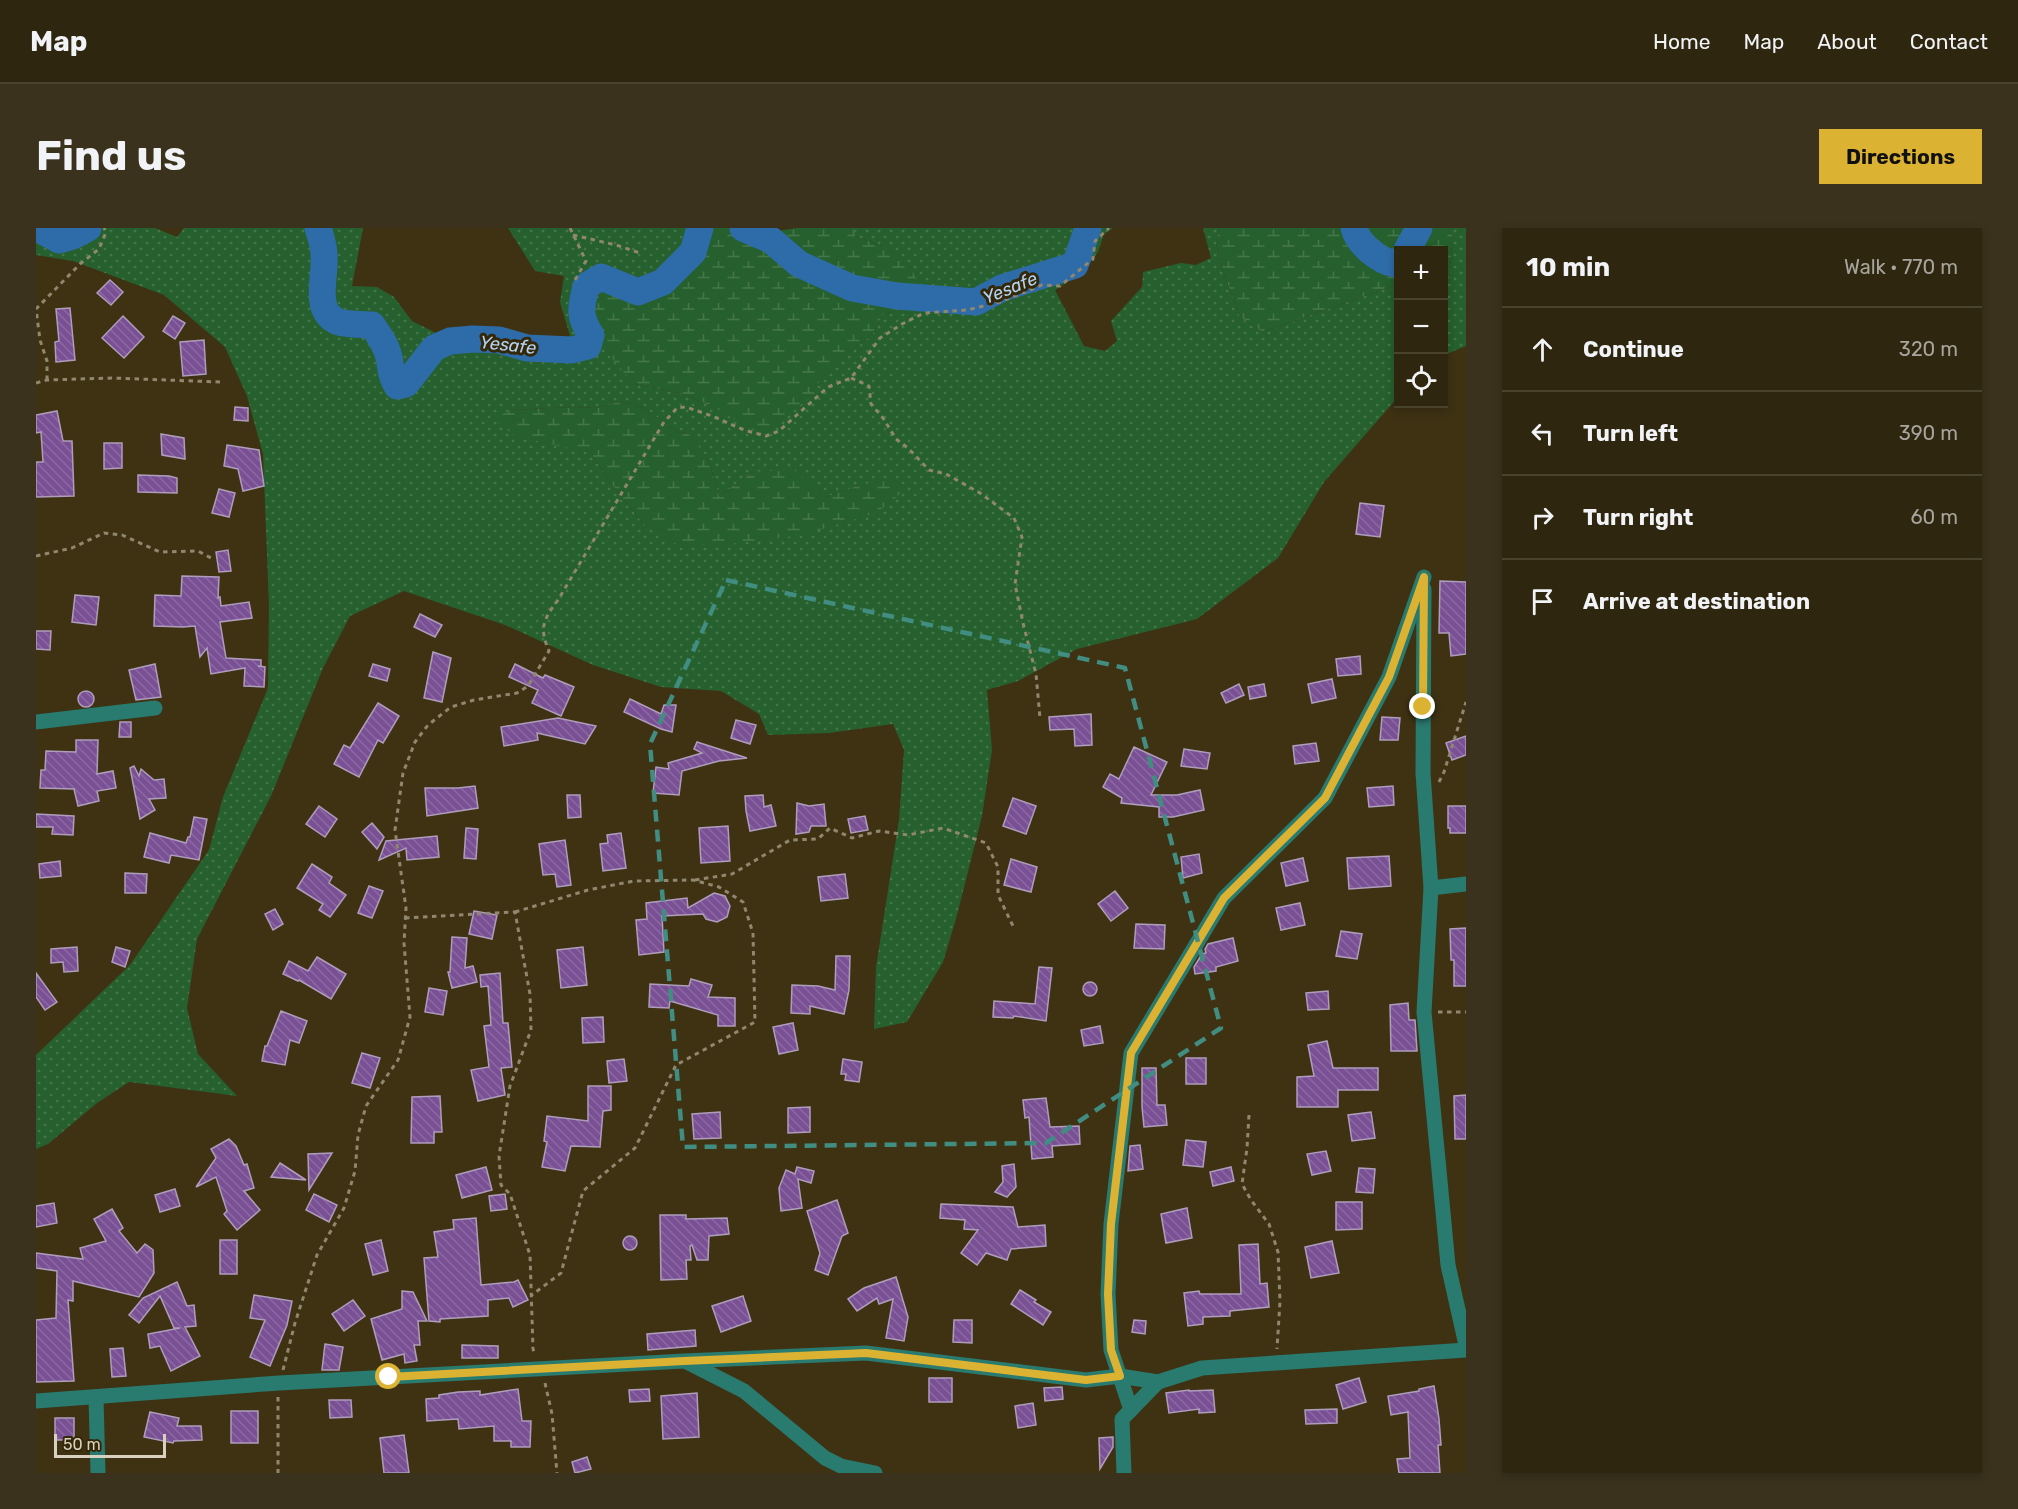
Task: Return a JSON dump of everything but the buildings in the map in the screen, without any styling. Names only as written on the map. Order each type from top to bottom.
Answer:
[{"type":"street","points":[[1131,1410],[1111,1350],[1108,1294],[1111,1224],[1131,1053],[1224,898],[1325,798],[1389,677],[1424,577],[1423,773],[1431,888],[1424,1012],[1448,1265],[1466,1345]]},
{"type":"street","points":[[36,722],[155,708]]},
{"type":"street","points":[[1431,888],[1466,884]]},
{"type":"street","points":[[36,1401],[279,1383],[866,1353],[1086,1380],[1120,1376],[1158,1382],[1202,1368],[1466,1350]]},
{"type":"street","points":[[684,1361],[744,1391],[825,1458],[841,1466],[875,1473]]},
{"type":"street","points":[[1124,1473],[1122,1419],[1158,1382]]},
{"type":"street","points":[[96,1396],[98,1473]]},
{"type":"path","points":[[47,380],[47,360],[40,340],[36,309],[80,264],[99,249],[106,232],[104,228]]},
{"type":"path","points":[[570,228],[586,261],[575,280]]},
{"type":"path","points":[[278,1473],[279,1383],[295,1323],[317,1255],[344,1209],[355,1171],[358,1135],[366,1106],[398,1060],[410,1017],[404,943],[405,918],[395,830],[403,773],[415,742],[428,725],[451,708],[474,700],[517,693],[528,686],[549,651],[542,636],[545,617],[558,600],[664,422],[677,408],[686,407],[744,430],[766,436],[779,431],[828,387],[851,378],[879,338],[924,313],[967,310],[1000,302],[1042,285],[1060,286],[1093,259],[1095,241],[1108,228]]},
{"type":"path","points":[[573,235],[640,253]]},
{"type":"path","points":[[36,383],[47,380],[112,378],[221,382]]},
{"type":"path","points":[[851,378],[869,386],[872,404],[896,439],[909,449],[929,471],[946,474],[980,493],[1014,518],[1022,537],[1015,584],[1036,674],[1040,718]]},
{"type":"path","points":[[36,556],[72,548],[104,534],[122,534],[160,552],[198,552],[211,558]]},
{"type":"path","points":[[1426,808],[1444,772],[1466,702]]},
{"type":"path","points":[[405,918],[515,912],[588,890],[634,881],[693,880],[732,874],[790,840],[818,839],[830,828],[852,838],[879,831],[908,834],[943,828],[986,843],[998,867],[998,895],[1013,926]]},
{"type":"path","points":[[532,1295],[561,1273],[583,1191],[635,1148],[676,1065],[755,1022],[753,933],[743,902],[719,887],[693,880]]},
{"type":"path","points":[[515,912],[530,994],[531,1030],[510,1086],[499,1156],[501,1185],[510,1194],[530,1255],[533,1349],[543,1368],[552,1414],[557,1473]]},
{"type":"path","points":[[1424,1012],[1466,1012]]},
{"type":"path","points":[[1249,1114],[1242,1184],[1269,1224],[1278,1252],[1280,1301],[1276,1363]]},
{"type":"highlighted area","points":[[726,580],[1125,668],[1221,1028],[1046,1143],[683,1147],[650,744]]},
{"type":"green space","points":[[36,228],[155,228],[177,237],[184,228],[363,228],[352,286],[377,287],[394,297],[412,321],[436,333],[487,328],[562,340],[570,336],[560,302],[564,276],[535,271],[508,228],[690,228],[680,254],[657,276],[637,280],[634,384],[680,393],[712,406],[812,396],[822,374],[872,335],[883,315],[899,309],[882,246],[855,236],[855,228],[1113,228],[1104,234],[1098,252],[1084,271],[1055,290],[1084,346],[1105,351],[1117,341],[1111,321],[1142,287],[1143,272],[1181,263],[1196,265],[1211,258],[1203,228],[1219,228],[1216,243],[1222,268],[1240,317],[1263,332],[1394,285],[1394,402],[1324,482],[1278,558],[1197,619],[1077,649],[1018,681],[987,690],[992,750],[982,816],[943,962],[907,1022],[874,1029],[876,967],[899,820],[904,750],[893,724],[829,733],[768,735],[759,714],[721,691],[661,687],[593,665],[505,625],[404,591],[350,616],[323,668],[271,796],[197,939],[187,1008],[198,1054],[237,1096],[129,1082],[97,1103],[48,1144],[36,1149],[36,1055],[130,965],[209,850],[223,797],[268,688],[269,605],[263,454],[247,396],[225,347],[164,295],[73,261],[36,255]],"holes":[[[623,401],[642,407],[676,430],[690,435],[709,461],[719,496],[753,472],[826,497],[860,485],[721,545],[646,527],[607,478],[591,453],[509,410],[596,408]]]},
{"type":"green space","points":[[690,228],[770,228],[776,231],[797,228],[855,228],[855,236],[882,246],[907,261],[918,282],[899,309],[883,315],[872,335],[823,374],[812,396],[767,431],[748,428],[712,406],[680,393],[634,384],[601,346],[591,313],[605,292],[637,280],[657,276],[680,254]]},
{"type":"green space","points":[[1219,228],[1453,228],[1449,283],[1448,246],[1394,246],[1394,285],[1263,332],[1240,317],[1222,268],[1216,243]]},
{"type":"green space","points":[[1453,228],[1466,228],[1466,346],[1448,353],[1448,283]]},
{"type":"green space","points":[[623,401],[642,407],[676,430],[690,435],[709,461],[719,496],[753,472],[793,469],[826,497],[860,485],[894,478],[908,488],[876,513],[802,535],[721,545],[678,545],[646,527],[607,478],[591,453],[515,436],[494,420],[509,410],[596,408]]},
{"type":"waterway","name":"Yesafe","points":[[37,228],[59,240],[88,228]]},
{"type":"waterway","name":"Yesafe","points":[[318,228],[324,252],[322,293],[326,310],[339,322],[372,325],[386,348],[397,386],[406,384],[434,348],[450,341],[499,340],[527,348],[572,350],[588,346],[591,335],[582,317],[586,286],[601,277],[638,292],[663,282],[693,252],[700,228]]},
{"type":"waterway","name":"Yesafe","points":[[743,228],[771,240],[799,264],[852,288],[897,296],[976,302],[1002,288],[1075,265],[1088,228]]},
{"type":"waterway","name":"Yesafe","points":[[1354,228],[1360,240],[1376,256],[1394,264]]},
{"type":"waterway","name":"Yesafe","points":[[1409,246],[1419,228]]},
{"type":"route","points":[[389,1377],[866,1353],[1086,1380],[1120,1376],[1111,1350],[1108,1294],[1111,1224],[1131,1053],[1224,898],[1325,798],[1389,677],[1424,577],[1423,707]]}]
